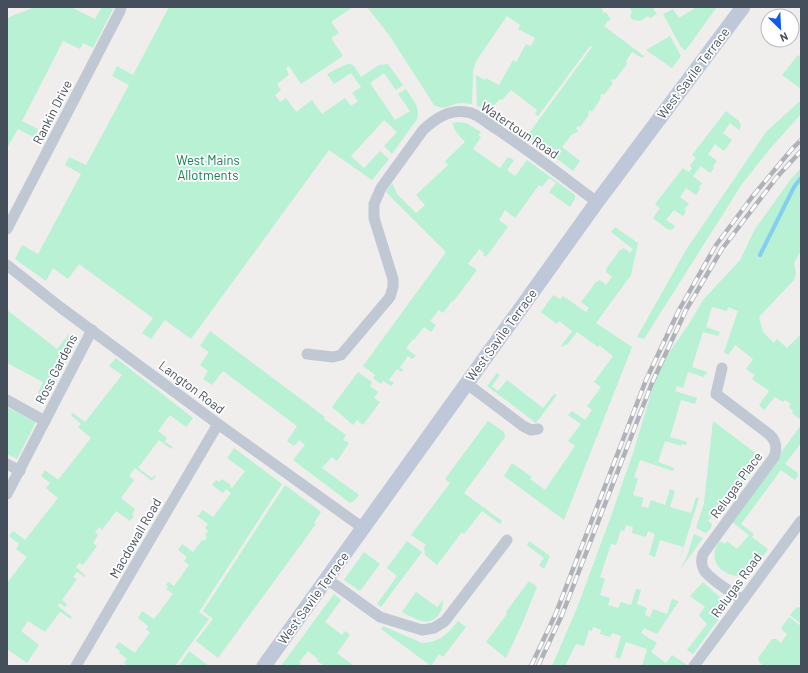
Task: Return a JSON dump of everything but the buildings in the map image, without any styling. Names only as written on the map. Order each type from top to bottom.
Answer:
[{"type":"street","name":"Rankin Drive","points":[[7,229],[121,7]]},
{"type":"street","name":"West Savile Terrace","points":[[264,666],[597,202],[743,7]]},
{"type":"street","name":"Watertoun Road","points":[[306,354],[333,357],[341,355],[390,297],[393,287],[393,279],[374,218],[374,204],[381,188],[423,130],[430,123],[445,114],[461,111],[474,114],[519,144],[597,202]]},
{"type":"street","name":"Langton Road","points":[[7,265],[60,307],[218,424],[363,528]]},
{"type":"street","name":"Ross Gardens","points":[[7,494],[92,330]]},
{"type":"street","name":"Relugas Place","points":[[722,368],[716,394],[769,434],[775,440],[776,447],[774,457],[703,554],[703,567],[706,573],[743,600]]},
{"type":"street","points":[[466,383],[523,426],[530,430],[538,429]]},
{"type":"street","name":"Ross Gardens","points":[[7,400],[45,421]]},
{"type":"street","name":"Macdowall Road","points":[[76,666],[218,424]]},
{"type":"street","points":[[7,464],[20,471]]},
{"type":"street","name":"Relugas Road","points":[[694,666],[801,521]]},
{"type":"street","points":[[327,579],[380,617],[418,630],[431,629],[445,621],[507,540]]},
{"type":"green space","points":[[32,7],[71,7],[95,19],[102,7],[114,7],[93,48],[83,43],[80,49],[63,41],[22,121],[38,129],[35,138],[18,129],[7,148],[7,18]]},
{"type":"green space","name":"West Mains Allotments","points":[[169,7],[353,7],[331,22],[339,33],[331,38],[343,56],[301,84],[289,66],[286,68],[289,75],[277,84],[281,90],[275,95],[280,102],[286,98],[296,112],[312,100],[322,114],[345,98],[351,106],[358,101],[352,93],[361,87],[351,73],[334,84],[327,74],[342,66],[351,64],[355,67],[361,77],[379,65],[388,64],[403,85],[396,90],[384,73],[370,83],[395,120],[410,111],[398,94],[406,89],[418,111],[417,119],[392,154],[384,146],[397,132],[384,120],[351,156],[364,168],[380,151],[389,159],[372,180],[329,150],[191,339],[165,320],[151,339],[142,333],[153,318],[79,264],[68,279],[53,268],[46,281],[15,259],[22,245],[38,254],[81,174],[65,165],[69,157],[86,165],[129,85],[112,76],[117,66],[133,75]]},
{"type":"green space","points":[[367,7],[601,7],[604,13],[606,12],[611,20],[604,26],[644,56],[642,58],[632,52],[626,61],[627,64],[615,80],[613,79],[611,81],[613,83],[604,95],[602,93],[601,98],[592,112],[590,110],[588,113],[589,115],[580,127],[578,126],[576,129],[578,130],[576,133],[572,134],[562,147],[580,161],[573,171],[527,136],[592,47],[590,46],[538,116],[535,114],[537,110],[511,90],[489,111],[477,106],[476,75],[485,80],[486,78],[499,85],[513,60],[516,62],[526,44],[531,46],[535,38],[518,29],[520,25],[507,16],[476,61],[473,72],[472,104],[458,103],[442,108],[434,105],[389,35]]},
{"type":"green space","points":[[629,7],[654,7],[657,14],[650,18],[648,16],[640,21],[633,20],[630,16],[632,12]]},
{"type":"green space","points":[[694,7],[717,7],[685,51],[681,47],[663,14],[673,9],[679,18],[695,8]]},
{"type":"green space","points":[[670,36],[681,56],[672,68],[646,50]]},
{"type":"green space","points":[[798,55],[801,57],[801,89],[782,75]]},
{"type":"green space","points":[[801,100],[801,114],[769,150],[742,184],[644,339],[637,337],[686,250],[766,132]]},
{"type":"green space","points":[[726,111],[739,121],[741,126],[739,130],[730,123],[723,133],[732,140],[724,151],[715,144],[708,154],[717,161],[713,166],[714,168],[710,173],[701,166],[693,176],[702,183],[699,187],[700,189],[696,195],[686,188],[680,197],[689,204],[684,209],[686,211],[683,216],[674,210],[666,220],[675,226],[672,230],[667,229],[653,218],[660,208],[655,204],[683,168],[689,172],[692,168],[690,166],[696,158],[692,155]]},
{"type":"green space","points":[[452,123],[466,123],[481,132],[478,135],[481,137],[473,149],[500,168],[508,157],[514,160],[507,170],[515,176],[527,160],[575,195],[575,199],[570,207],[549,192],[556,183],[549,178],[542,187],[539,185],[515,218],[505,210],[499,220],[508,227],[486,257],[479,249],[468,264],[477,270],[443,313],[439,310],[430,321],[436,325],[431,332],[424,327],[406,348],[416,356],[412,359],[408,356],[400,367],[403,370],[402,372],[397,369],[389,380],[394,383],[391,386],[383,381],[381,384],[373,378],[375,375],[363,366],[446,252],[386,192],[392,183],[397,194],[416,213],[425,205],[416,195],[448,165],[445,161],[465,142],[456,132]]},
{"type":"green space","points":[[801,168],[801,251],[794,263],[796,273],[794,280],[759,317],[763,332],[774,343],[777,339],[787,348],[801,334],[801,420],[792,413],[793,411],[789,407],[791,404],[785,400],[783,402],[775,397],[764,410],[759,405],[769,391],[752,379],[755,375],[746,369],[753,359],[735,345],[728,355],[724,352],[738,311],[728,307],[727,311],[712,307],[706,327],[720,332],[718,336],[703,332],[692,367],[707,372],[707,374],[705,374],[704,377],[688,372],[683,388],[677,386],[675,391],[697,398],[695,404],[681,400],[670,437],[687,442],[686,445],[682,444],[681,446],[665,441],[658,462],[674,468],[673,471],[640,460],[634,477],[638,479],[633,495],[644,498],[641,506],[648,508],[651,500],[665,505],[670,489],[675,491],[670,507],[691,513],[696,497],[699,498],[678,565],[683,547],[660,540],[655,557],[649,555],[655,534],[648,531],[646,537],[632,533],[633,527],[626,525],[624,531],[621,530],[616,545],[611,544],[600,577],[605,579],[600,595],[610,598],[608,605],[618,608],[621,602],[631,605],[636,589],[641,590],[637,604],[647,608],[645,615],[650,617],[653,609],[667,614],[672,599],[679,601],[657,634],[644,628],[641,633],[657,643],[651,652],[666,663],[672,655],[687,665],[642,666],[647,649],[626,642],[620,659],[615,657],[621,636],[612,633],[610,637],[600,634],[601,630],[593,627],[592,631],[589,630],[584,646],[576,644],[565,666],[552,666],[577,608],[610,519],[633,453],[659,367],[689,324],[703,300],[740,260],[755,229],[791,179]]},
{"type":"green space","points":[[615,227],[638,243],[631,275],[596,323],[632,347],[564,520],[504,476],[512,463],[532,477],[530,479],[545,490],[575,446],[568,441],[581,424],[568,415],[572,411],[585,420],[592,410],[587,406],[601,387],[594,382],[613,356],[599,345],[598,347],[577,332],[567,345],[565,344],[563,347],[561,346],[572,331],[559,321],[557,324],[541,312],[553,295],[560,299],[563,296],[586,312],[589,308],[581,302],[596,282],[600,280],[606,285],[612,277],[606,272],[606,269],[620,250],[624,248],[630,253],[633,249],[611,232]]},
{"type":"green space","points":[[7,310],[57,349],[69,334],[78,341],[46,398],[38,393],[43,382],[7,363]]},
{"type":"green space","points":[[210,331],[325,417],[324,419],[346,435],[343,440],[349,443],[337,461],[332,457],[322,468],[359,495],[354,501],[350,503],[293,460],[305,445],[299,440],[294,446],[287,441],[297,426],[223,371],[212,385],[203,379],[208,371],[200,365],[209,352],[200,346]]},
{"type":"green space","points":[[116,358],[193,418],[186,427],[170,415],[158,431],[167,438],[165,442],[173,447],[171,449],[159,440],[138,468],[152,478],[155,475],[156,476],[152,481],[135,468],[129,476],[134,480],[121,498],[135,509],[132,515],[134,516],[130,521],[116,511],[102,530],[99,527],[95,532],[98,535],[93,543],[97,546],[83,565],[79,563],[76,567],[86,576],[85,577],[77,572],[73,577],[77,579],[62,600],[67,604],[65,607],[59,603],[58,606],[72,617],[71,619],[60,612],[45,632],[28,621],[21,631],[39,645],[27,663],[7,649],[7,583],[27,557],[16,549],[19,544],[9,536],[13,531],[25,540],[58,498],[46,488],[50,483],[41,476],[45,470],[58,480],[91,438],[78,427],[81,424],[71,415],[73,413],[85,422],[122,375],[109,366]]},
{"type":"green space","points":[[358,372],[372,382],[370,386],[378,392],[374,398],[380,402],[363,425],[357,420],[353,425],[332,407]]},
{"type":"green space","points":[[497,373],[500,375],[492,386],[498,391],[507,380],[543,408],[554,394],[557,395],[536,423],[487,386]]},
{"type":"green space","points":[[7,407],[36,422],[17,459],[7,454]]},
{"type":"green space","points":[[488,421],[504,432],[505,437],[464,493],[502,521],[500,524],[482,511],[464,534],[462,532],[437,565],[425,555],[424,548],[426,545],[411,535],[450,483],[445,479]]},
{"type":"green space","points":[[713,421],[757,454],[759,459],[738,489],[733,486],[708,521],[712,524],[711,528],[706,533],[696,528],[704,503]]},
{"type":"green space","points":[[801,425],[801,443],[785,464],[798,473],[798,476],[795,480],[781,470],[741,524],[754,534],[752,537],[768,549],[753,570],[741,577],[727,573],[718,566],[716,562],[714,554],[717,545],[720,541],[725,544],[727,541],[737,549],[749,535],[731,521]]},
{"type":"green space","points":[[234,448],[282,484],[199,612],[209,619],[175,666],[127,666],[124,663],[127,659],[119,653],[120,651],[115,647],[119,642],[135,653],[150,632],[146,630],[148,626],[138,618],[142,611],[154,619],[173,594],[166,589],[168,587],[166,585],[168,582],[174,586],[189,565],[184,561],[187,557],[178,550],[182,544],[193,552],[202,540],[204,541],[207,537],[205,536],[208,531],[205,528],[208,524],[197,516],[203,510],[213,517],[231,493],[226,489],[223,493],[212,485],[216,480],[219,482],[222,479],[231,485],[230,487],[232,488],[245,471],[227,458]]},
{"type":"green space","points":[[285,485],[321,512],[314,523],[316,524],[218,658],[196,641],[213,619],[203,611]]},
{"type":"green space","points":[[694,534],[703,538],[680,570],[687,556]]},
{"type":"green space","points":[[407,541],[422,552],[381,607],[377,604],[397,576],[387,568]]},
{"type":"green space","points":[[529,541],[550,556],[544,569],[539,565],[544,558],[527,545]]},
{"type":"green space","points":[[364,552],[380,564],[360,591],[344,580]]},
{"type":"green space","points":[[529,581],[537,587],[506,658],[486,642]]},
{"type":"green space","points":[[703,582],[724,601],[724,612],[693,654],[687,650],[707,624],[699,615],[705,607],[690,596]]},
{"type":"green space","points":[[416,592],[437,607],[443,600],[440,613],[434,619],[426,622],[402,612]]},
{"type":"green space","points":[[334,594],[341,600],[325,622],[342,635],[345,631],[350,635],[337,653],[354,666],[325,666],[317,661],[318,659],[308,651],[299,662],[301,664],[299,666],[281,666]]},
{"type":"green space","points":[[796,608],[801,608],[801,624],[790,615]]},
{"type":"green space","points":[[789,617],[801,626],[801,666],[764,666],[759,662],[758,658],[772,639],[776,639],[781,643],[787,634],[782,630],[782,627]]},
{"type":"green space","points":[[458,621],[466,627],[443,657],[439,654],[431,666],[381,629],[383,626],[422,643],[439,639]]},
{"type":"green space","points":[[189,651],[209,666],[179,666]]},
{"type":"waterway","points":[[760,255],[794,187],[801,178]]},
{"type":"railway","points":[[531,666],[556,613],[646,380],[679,310],[716,245],[752,197],[801,140]]},
{"type":"railway","points":[[538,666],[562,615],[652,383],[686,310],[722,249],[777,177],[801,151]]}]
